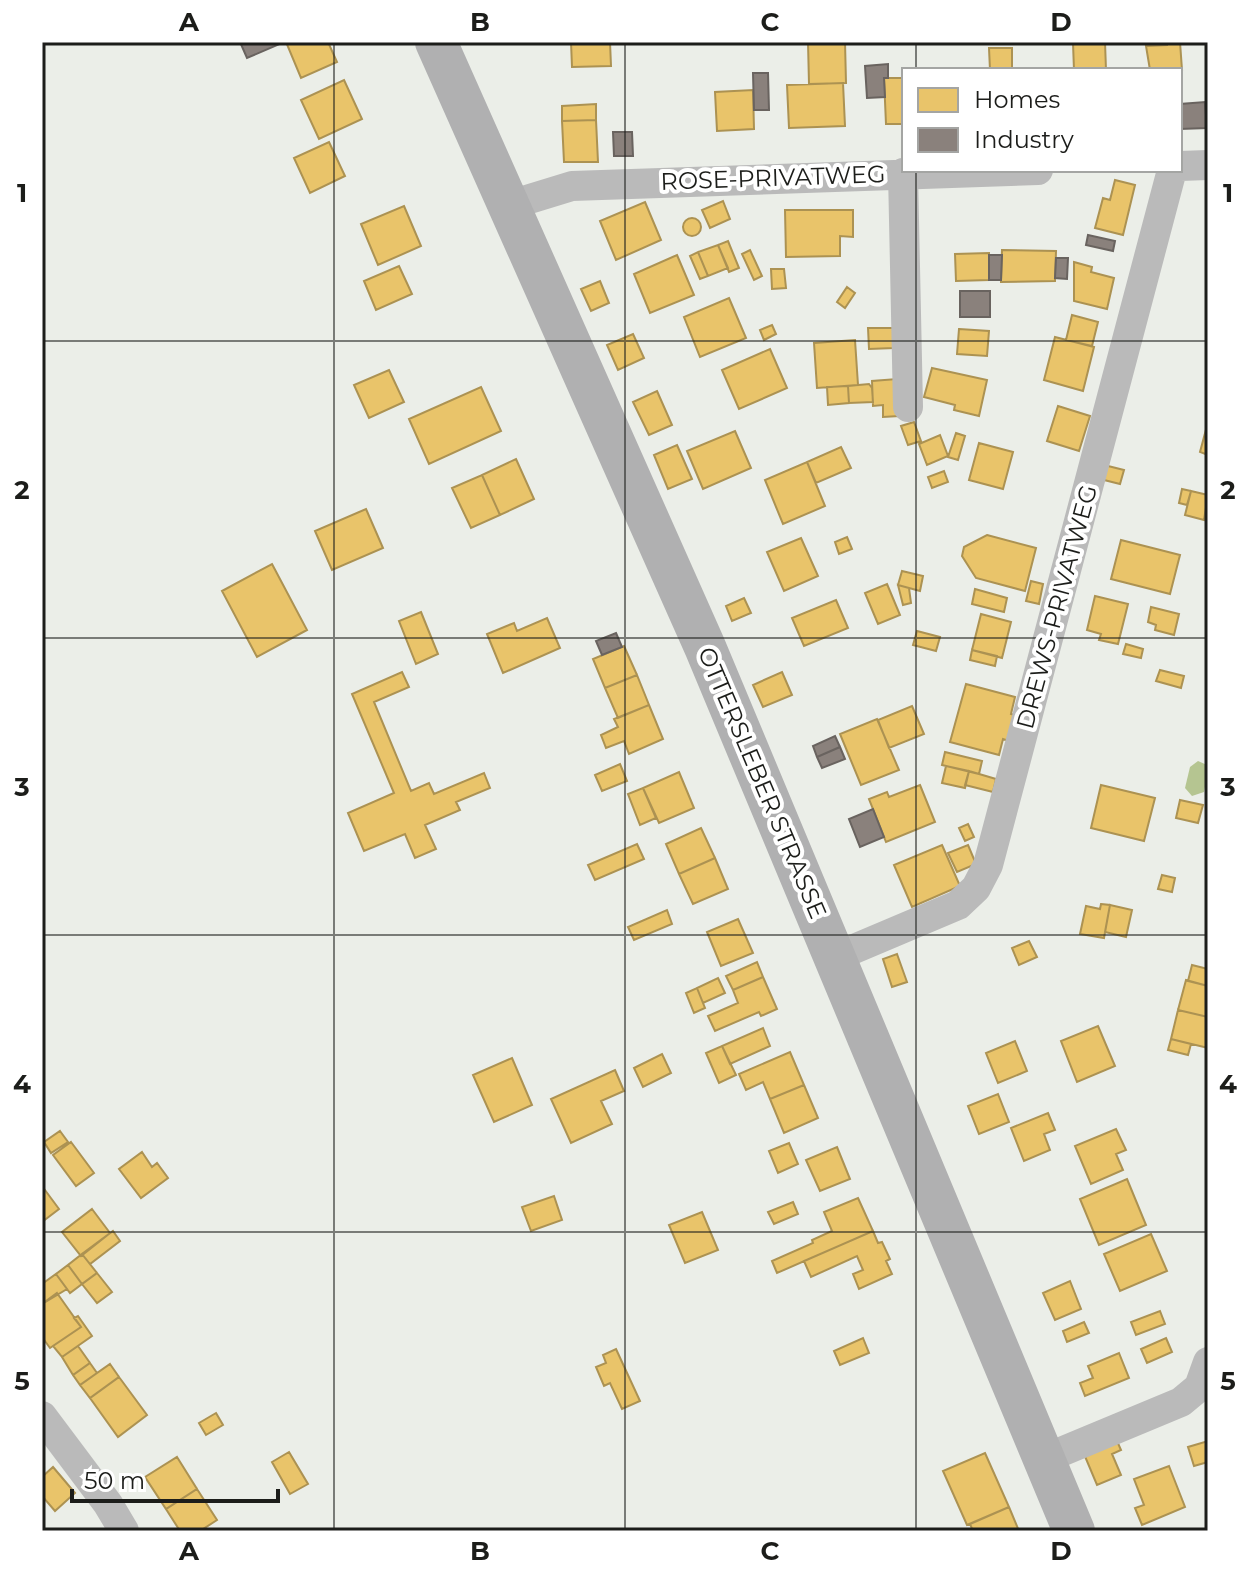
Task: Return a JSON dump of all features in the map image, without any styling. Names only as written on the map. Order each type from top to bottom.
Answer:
[{"type":"main road","name":"OTTERSLEBER STRASSE","points":[[436,42],[705,647],[1074,1531]]},
{"type":"street","points":[[1182,166],[1208,165]]},
{"type":"street","name":"ROSE-PRIVATWEG","points":[[510,205],[554,189],[572,186],[948,172]]},
{"type":"street","name":"DREWS-PRIVATWEG","points":[[835,957],[958,905],[976,888],[988,865],[1171,172]]},
{"type":"street","points":[[903,173],[908,407]]},
{"type":"street","points":[[1044,1459],[1181,1402],[1199,1387],[1208,1362]]},
{"type":"street","points":[[42,1416],[108,1504],[124,1531]]},
{"type":"shaded area","points":[[1198,761],[1207,765],[1208,771],[1204,792],[1192,796],[1185,788],[1190,767]]},
{"type":"building: Homes","points":[[286,42],[328,42],[337,62],[301,78]]},
{"type":"building: Homes","points":[[571,42],[610,42],[611,66],[572,67]]},
{"type":"building: Homes","points":[[808,42],[845,42],[846,83],[809,84]]},
{"type":"building: Homes","points":[[1105,42],[1106,68],[1074,68],[1073,43]]},
{"type":"building: Homes","points":[[1167,42],[1180,42],[1182,68],[1150,68],[1146,46],[1167,45]]},
{"type":"building: Homes","points":[[989,48],[1012,48],[1012,68],[990,68]]},
{"type":"building: Homes","points":[[884,78],[902,78],[902,124],[886,124]]},
{"type":"building: Homes","points":[[344,80],[362,119],[319,139],[301,100]]},
{"type":"building: Homes","points":[[843,83],[845,126],[789,128],[787,85]]},
{"type":"building: Homes","points":[[753,90],[754,129],[717,131],[715,92]]},
{"type":"building: Homes","points":[[596,104],[596,120],[562,121],[562,106]]},
{"type":"building: Homes","points":[[596,120],[598,162],[564,162],[562,121]]},
{"type":"building: Homes","points":[[329,142],[345,176],[310,193],[294,158]]},
{"type":"building: Homes","points":[[1115,180],[1135,185],[1123,235],[1095,228],[1103,198],[1110,200]]},
{"type":"building: Homes","points":[[723,201],[730,219],[710,228],[702,210]]},
{"type":"building: Homes","points":[[645,202],[661,240],[616,260],[600,221]]},
{"type":"building: Homes","points":[[404,206],[421,246],[378,265],[361,224]]},
{"type":"building: Homes","points":[[785,210],[853,210],[853,237],[840,236],[840,256],[786,257]]},
{"type":"building: Homes","points":[[688,218],[696,218],[701,227],[699,234],[688,236],[683,231],[683,223]]},
{"type":"building: Homes","points":[[728,241],[739,268],[729,272],[718,245]]},
{"type":"building: Homes","points":[[718,245],[728,268],[708,276],[698,252]]},
{"type":"building: Homes","points":[[750,250],[762,276],[754,280],[742,254]]},
{"type":"building: Homes","points":[[1002,250],[1056,251],[1055,281],[1001,282]]},
{"type":"building: Homes","points":[[698,252],[708,276],[700,279],[690,256]]},
{"type":"building: Homes","points":[[989,253],[989,280],[956,281],[955,254]]},
{"type":"building: Homes","points":[[677,255],[694,295],[650,313],[634,274]]},
{"type":"building: Homes","points":[[1074,262],[1092,267],[1091,272],[1114,278],[1107,309],[1074,301]]},
{"type":"building: Homes","points":[[399,266],[412,294],[376,310],[364,281]]},
{"type":"building: Homes","points":[[771,269],[784,269],[786,288],[772,289]]},
{"type":"building: Homes","points":[[600,281],[609,303],[591,311],[581,289]]},
{"type":"building: Homes","points":[[847,287],[855,293],[845,308],[837,302]]},
{"type":"building: Homes","points":[[729,298],[746,338],[700,357],[684,317]]},
{"type":"building: Homes","points":[[1072,315],[1098,322],[1092,346],[1066,340]]},
{"type":"building: Homes","points":[[772,325],[776,334],[764,340],[760,330]]},
{"type":"building: Homes","points":[[868,328],[893,328],[894,348],[869,349]]},
{"type":"building: Homes","points":[[959,329],[989,331],[987,356],[957,354]]},
{"type":"building: Homes","points":[[633,334],[644,358],[618,370],[607,345]]},
{"type":"building: Homes","points":[[1055,337],[1094,347],[1083,391],[1044,380]]},
{"type":"building: Homes","points":[[855,340],[858,385],[817,388],[814,343]]},
{"type":"building: Homes","points":[[770,349],[787,388],[739,409],[722,370]]},
{"type":"building: Homes","points":[[932,368],[987,380],[979,416],[954,410],[955,405],[924,397]]},
{"type":"building: Homes","points":[[389,370],[404,402],[369,418],[354,385]]},
{"type":"building: Homes","points":[[897,379],[899,416],[883,417],[883,405],[873,406],[872,381]]},
{"type":"building: Homes","points":[[869,384],[873,402],[849,403],[848,386]]},
{"type":"building: Homes","points":[[848,386],[849,403],[828,405],[827,387]]},
{"type":"building: Homes","points":[[481,387],[501,431],[429,464],[409,419]]},
{"type":"building: Homes","points":[[657,391],[672,425],[649,435],[633,402]]},
{"type":"building: Homes","points":[[1058,406],[1090,416],[1079,451],[1047,441]]},
{"type":"building: Homes","points":[[914,422],[921,441],[908,445],[901,426]]},
{"type":"building: Homes","points":[[1208,422],[1208,455],[1200,452]]},
{"type":"building: Homes","points":[[735,431],[751,468],[703,489],[687,451]]},
{"type":"building: Homes","points":[[956,433],[965,436],[958,460],[948,457]]},
{"type":"building: Homes","points":[[940,435],[948,456],[927,465],[919,444]]},
{"type":"building: Homes","points":[[979,443],[1013,452],[1003,489],[969,480]]},
{"type":"building: Homes","points":[[677,445],[692,479],[668,489],[654,455]]},
{"type":"building: Homes","points":[[841,447],[851,468],[816,483],[807,462]]},
{"type":"building: Homes","points":[[516,459],[534,499],[500,515],[482,475]]},
{"type":"building: Homes","points":[[807,462],[825,506],[783,524],[765,480]]},
{"type":"building: Homes","points":[[1104,465],[1124,470],[1120,484],[1100,479]]},
{"type":"building: Homes","points":[[944,471],[948,482],[932,488],[928,477]]},
{"type":"building: Homes","points":[[482,475],[500,515],[471,528],[452,488]]},
{"type":"building: Homes","points":[[1182,489],[1191,491],[1187,505],[1179,503]]},
{"type":"building: Homes","points":[[1191,491],[1208,495],[1204,520],[1185,515]]},
{"type":"building: Homes","points":[[366,509],[383,548],[332,570],[315,531]]},
{"type":"building: Homes","points":[[987,535],[1036,548],[1025,591],[976,578],[962,556],[964,547]]},
{"type":"building: Homes","points":[[847,537],[852,549],[839,554],[835,542]]},
{"type":"building: Homes","points":[[801,538],[818,576],[784,591],[767,552]]},
{"type":"building: Homes","points":[[1121,540],[1180,555],[1170,594],[1111,579]]},
{"type":"building: Homes","points":[[272,564],[307,630],[257,657],[222,591]]},
{"type":"building: Homes","points":[[902,571],[923,576],[920,591],[898,585]]},
{"type":"building: Homes","points":[[1031,581],[1043,584],[1039,604],[1026,601]]},
{"type":"building: Homes","points":[[887,584],[900,615],[878,624],[865,593]]},
{"type":"building: Homes","points":[[898,585],[909,588],[911,603],[903,605]]},
{"type":"building: Homes","points":[[975,589],[1007,598],[1004,612],[972,604]]},
{"type":"building: Homes","points":[[1095,596],[1128,604],[1118,644],[1099,640],[1101,634],[1087,630]]},
{"type":"building: Homes","points":[[744,598],[751,613],[732,621],[726,606]]},
{"type":"building: Homes","points":[[836,600],[848,628],[804,646],[792,618]]},
{"type":"building: Homes","points":[[1151,607],[1179,614],[1174,635],[1155,630],[1156,625],[1148,622]]},
{"type":"building: Homes","points":[[421,612],[438,654],[416,664],[399,621]]},
{"type":"building: Homes","points":[[981,614],[1011,622],[1002,658],[972,650]]},
{"type":"building: Homes","points":[[547,618],[560,648],[503,673],[487,634],[514,623],[517,631]]},
{"type":"building: Homes","points":[[917,631],[940,637],[936,651],[913,645]]},
{"type":"building: Homes","points":[[1126,644],[1143,649],[1141,658],[1123,654]]},
{"type":"building: Homes","points":[[624,646],[637,675],[605,688],[593,659]]},
{"type":"building: Homes","points":[[972,650],[997,656],[995,666],[970,660]]},
{"type":"building: Homes","points":[[1160,670],[1184,676],[1181,688],[1156,681]]},
{"type":"building: Homes","points":[[402,672],[409,687],[374,702],[411,791],[429,783],[434,794],[484,773],[490,788],[456,802],[460,810],[425,825],[436,849],[415,858],[405,834],[364,851],[348,813],[394,793],[352,694]]},
{"type":"building: Homes","points":[[782,672],[792,695],[763,707],[753,685]]},
{"type":"building: Homes","points":[[637,675],[649,705],[618,718],[605,688]]},
{"type":"building: Homes","points":[[966,684],[1015,697],[1011,714],[1015,715],[1009,741],[1003,739],[999,755],[950,742]]},
{"type":"building: Homes","points":[[649,705],[663,739],[629,754],[624,741],[606,748],[601,735],[618,727],[614,719]]},
{"type":"building: Homes","points":[[912,706],[924,734],[889,748],[878,720]]},
{"type":"building: Homes","points":[[877,719],[899,770],[861,785],[840,734]]},
{"type":"building: Homes","points":[[945,752],[982,761],[979,774],[942,765]]},
{"type":"building: Homes","points":[[620,764],[627,781],[602,791],[595,775]]},
{"type":"building: Homes","points":[[946,766],[969,771],[965,788],[942,783]]},
{"type":"building: Homes","points":[[969,771],[996,779],[993,792],[965,785]]},
{"type":"building: Homes","points":[[679,772],[694,808],[659,823],[643,788]]},
{"type":"building: Homes","points":[[920,785],[935,822],[886,842],[869,799],[887,792],[889,797]]},
{"type":"building: Homes","points":[[1101,785],[1155,798],[1144,841],[1091,828]]},
{"type":"building: Homes","points":[[643,788],[656,818],[640,825],[628,794]]},
{"type":"building: Homes","points":[[1180,800],[1203,805],[1198,823],[1176,818]]},
{"type":"building: Homes","points":[[968,824],[974,837],[965,841],[959,828]]},
{"type":"building: Homes","points":[[701,828],[715,858],[679,874],[666,844]]},
{"type":"building: Homes","points":[[637,844],[644,859],[595,880],[588,865]]},
{"type":"building: Homes","points":[[942,845],[960,886],[912,907],[894,865]]},
{"type":"building: Homes","points":[[968,845],[976,864],[957,872],[948,853]]},
{"type":"building: Homes","points":[[715,858],[728,889],[693,904],[679,874]]},
{"type":"building: Homes","points":[[1162,875],[1175,878],[1172,892],[1158,889]]},
{"type":"building: Homes","points":[[1101,904],[1110,905],[1104,938],[1080,934],[1086,906],[1100,909]]},
{"type":"building: Homes","points":[[1110,905],[1132,910],[1126,937],[1105,932]]},
{"type":"building: Homes","points":[[667,910],[672,924],[634,940],[628,927]]},
{"type":"building: Homes","points":[[738,919],[753,953],[721,966],[707,932]]},
{"type":"building: Homes","points":[[1029,941],[1037,957],[1019,965],[1012,948]]},
{"type":"building: Homes","points":[[897,954],[907,982],[892,987],[883,959]]},
{"type":"building: Homes","points":[[757,962],[763,977],[733,990],[726,976]]},
{"type":"building: Homes","points":[[1192,965],[1208,969],[1208,986],[1188,981]]},
{"type":"building: Homes","points":[[763,977],[777,1009],[761,1016],[759,1012],[715,1031],[708,1016],[738,1003],[733,990]]},
{"type":"building: Homes","points":[[718,978],[725,993],[703,1003],[697,988]]},
{"type":"building: Homes","points":[[1186,980],[1208,986],[1208,1017],[1178,1010]]},
{"type":"building: Homes","points":[[697,988],[705,1008],[694,1013],[686,993]]},
{"type":"building: Homes","points":[[1178,1010],[1208,1017],[1208,1048],[1171,1039]]},
{"type":"building: Homes","points":[[1098,1026],[1115,1066],[1077,1082],[1061,1041]]},
{"type":"building: Homes","points":[[763,1028],[770,1046],[730,1064],[722,1046]]},
{"type":"building: Homes","points":[[1171,1039],[1191,1044],[1188,1055],[1168,1050]]},
{"type":"building: Homes","points":[[1015,1041],[1027,1071],[998,1083],[986,1053]]},
{"type":"building: Homes","points":[[722,1046],[736,1075],[719,1083],[706,1053]]},
{"type":"building: Homes","points":[[790,1052],[804,1085],[770,1099],[763,1082],[746,1090],[739,1074]]},
{"type":"building: Homes","points":[[662,1054],[671,1073],[643,1087],[634,1068]]},
{"type":"building: Homes","points":[[512,1058],[532,1105],[494,1122],[473,1075]]},
{"type":"building: Homes","points":[[615,1070],[624,1091],[601,1101],[612,1124],[571,1143],[551,1099]]},
{"type":"building: Homes","points":[[804,1085],[818,1118],[784,1133],[770,1099]]},
{"type":"building: Homes","points":[[998,1094],[1009,1122],[979,1134],[968,1106]]},
{"type":"building: Homes","points":[[1048,1113],[1055,1130],[1044,1134],[1050,1150],[1024,1161],[1011,1128]]},
{"type":"building: Homes","points":[[1116,1129],[1126,1150],[1116,1154],[1123,1170],[1091,1184],[1075,1146]]},
{"type":"building: Homes","points":[[60,1131],[68,1142],[51,1153],[44,1142]]},
{"type":"building: Homes","points":[[71,1142],[94,1173],[76,1186],[53,1155]]},
{"type":"building: Homes","points":[[789,1143],[798,1164],[778,1173],[769,1151]]},
{"type":"building: Homes","points":[[837,1147],[850,1179],[820,1191],[806,1160]]},
{"type":"building: Homes","points":[[142,1152],[152,1167],[157,1163],[168,1178],[141,1198],[119,1169]]},
{"type":"building: Homes","points":[[1127,1179],[1146,1225],[1099,1245],[1080,1199]]},
{"type":"building: Homes","points":[[42,1186],[59,1209],[42,1222]]},
{"type":"building: Homes","points":[[554,1196],[562,1220],[531,1231],[522,1207]]},
{"type":"building: Homes","points":[[858,1198],[873,1231],[777,1273],[772,1261],[832,1231],[824,1212]]},
{"type":"building: Homes","points":[[793,1202],[798,1214],[774,1224],[768,1212]]},
{"type":"building: Homes","points":[[92,1209],[110,1233],[81,1256],[62,1232]]},
{"type":"building: Homes","points":[[702,1212],[718,1250],[685,1263],[669,1225]]},
{"type":"building: Homes","points":[[113,1231],[120,1241],[90,1264],[82,1254]]},
{"type":"building: Homes","points":[[873,1231],[890,1259],[886,1261],[892,1274],[859,1289],[853,1274],[863,1270],[857,1256],[811,1277],[804,1261]]},
{"type":"building: Homes","points":[[1151,1234],[1167,1271],[1120,1291],[1104,1254]]},
{"type":"building: Homes","points":[[82,1254],[97,1273],[82,1284],[68,1265]]},
{"type":"building: Homes","points":[[68,1265],[82,1284],[70,1293],[56,1274]]},
{"type":"building: Homes","points":[[97,1273],[112,1292],[97,1303],[82,1284]]},
{"type":"building: Homes","points":[[56,1274],[67,1289],[42,1304],[42,1284]]},
{"type":"building: Homes","points":[[1070,1281],[1081,1309],[1055,1320],[1043,1293]]},
{"type":"building: Homes","points":[[57,1293],[81,1327],[50,1348],[42,1337],[42,1304]]},
{"type":"building: Homes","points":[[1160,1311],[1165,1324],[1136,1335],[1131,1322]]},
{"type":"building: Homes","points":[[78,1316],[92,1336],[62,1357],[53,1346],[81,1327],[74,1318]]},
{"type":"building: Homes","points":[[1084,1322],[1089,1333],[1067,1342],[1063,1331]]},
{"type":"building: Homes","points":[[863,1338],[869,1353],[840,1365],[834,1351]]},
{"type":"building: Homes","points":[[1166,1338],[1172,1352],[1147,1363],[1141,1349]]},
{"type":"building: Homes","points":[[78,1346],[90,1363],[73,1375],[62,1357]]},
{"type":"building: Homes","points":[[616,1349],[640,1401],[622,1409],[610,1383],[604,1386],[596,1367],[606,1363],[603,1355]]},
{"type":"building: Homes","points":[[1119,1353],[1129,1378],[1085,1396],[1080,1383],[1093,1378],[1088,1366]]},
{"type":"building: Homes","points":[[90,1363],[97,1373],[80,1385],[73,1375]]},
{"type":"building: Homes","points":[[110,1364],[119,1377],[90,1398],[80,1385]]},
{"type":"building: Homes","points":[[119,1377],[147,1415],[118,1437],[90,1398]]},
{"type":"building: Homes","points":[[216,1413],[223,1425],[206,1435],[199,1423]]},
{"type":"building: Homes","points":[[1117,1441],[1121,1450],[1112,1454],[1121,1475],[1097,1485],[1084,1454]]},
{"type":"building: Homes","points":[[1208,1441],[1208,1462],[1194,1466],[1188,1447]]},
{"type":"building: Homes","points":[[289,1452],[308,1484],[290,1494],[272,1462]]},
{"type":"building: Homes","points":[[985,1453],[1009,1507],[967,1525],[943,1471]]},
{"type":"building: Homes","points":[[177,1457],[197,1489],[166,1509],[145,1477]]},
{"type":"building: Homes","points":[[1169,1466],[1185,1507],[1142,1525],[1135,1508],[1144,1505],[1134,1479]]},
{"type":"building: Homes","points":[[53,1467],[75,1493],[55,1511],[42,1496],[42,1477]]},
{"type":"building: Homes","points":[[197,1489],[217,1520],[200,1531],[180,1531],[166,1509]]},
{"type":"building: Homes","points":[[1009,1507],[1019,1531],[973,1531],[970,1524]]},
{"type":"building: Industry","points":[[240,42],[281,42],[282,43],[247,58]]},
{"type":"building: Industry","points":[[888,64],[888,78],[884,78],[885,97],[867,98],[865,66]]},
{"type":"building: Industry","points":[[753,73],[768,73],[769,110],[754,110]]},
{"type":"building: Industry","points":[[1205,102],[1207,128],[1182,129],[1182,104]]},
{"type":"building: Industry","points":[[613,132],[632,132],[633,156],[614,156]]},
{"type":"building: Industry","points":[[1088,235],[1115,241],[1113,251],[1086,245]]},
{"type":"building: Industry","points":[[989,255],[1002,255],[1001,280],[989,280]]},
{"type":"building: Industry","points":[[1056,258],[1068,258],[1067,279],[1055,278]]},
{"type":"building: Industry","points":[[960,291],[990,291],[990,317],[960,317]]},
{"type":"building: Industry","points":[[616,633],[622,647],[602,655],[596,641]]},
{"type":"building: Industry","points":[[835,736],[840,747],[817,757],[813,746]]},
{"type":"building: Industry","points":[[840,747],[845,759],[822,768],[817,757]]},
{"type":"building: Industry","points":[[873,809],[884,837],[860,847],[849,819]]}]
